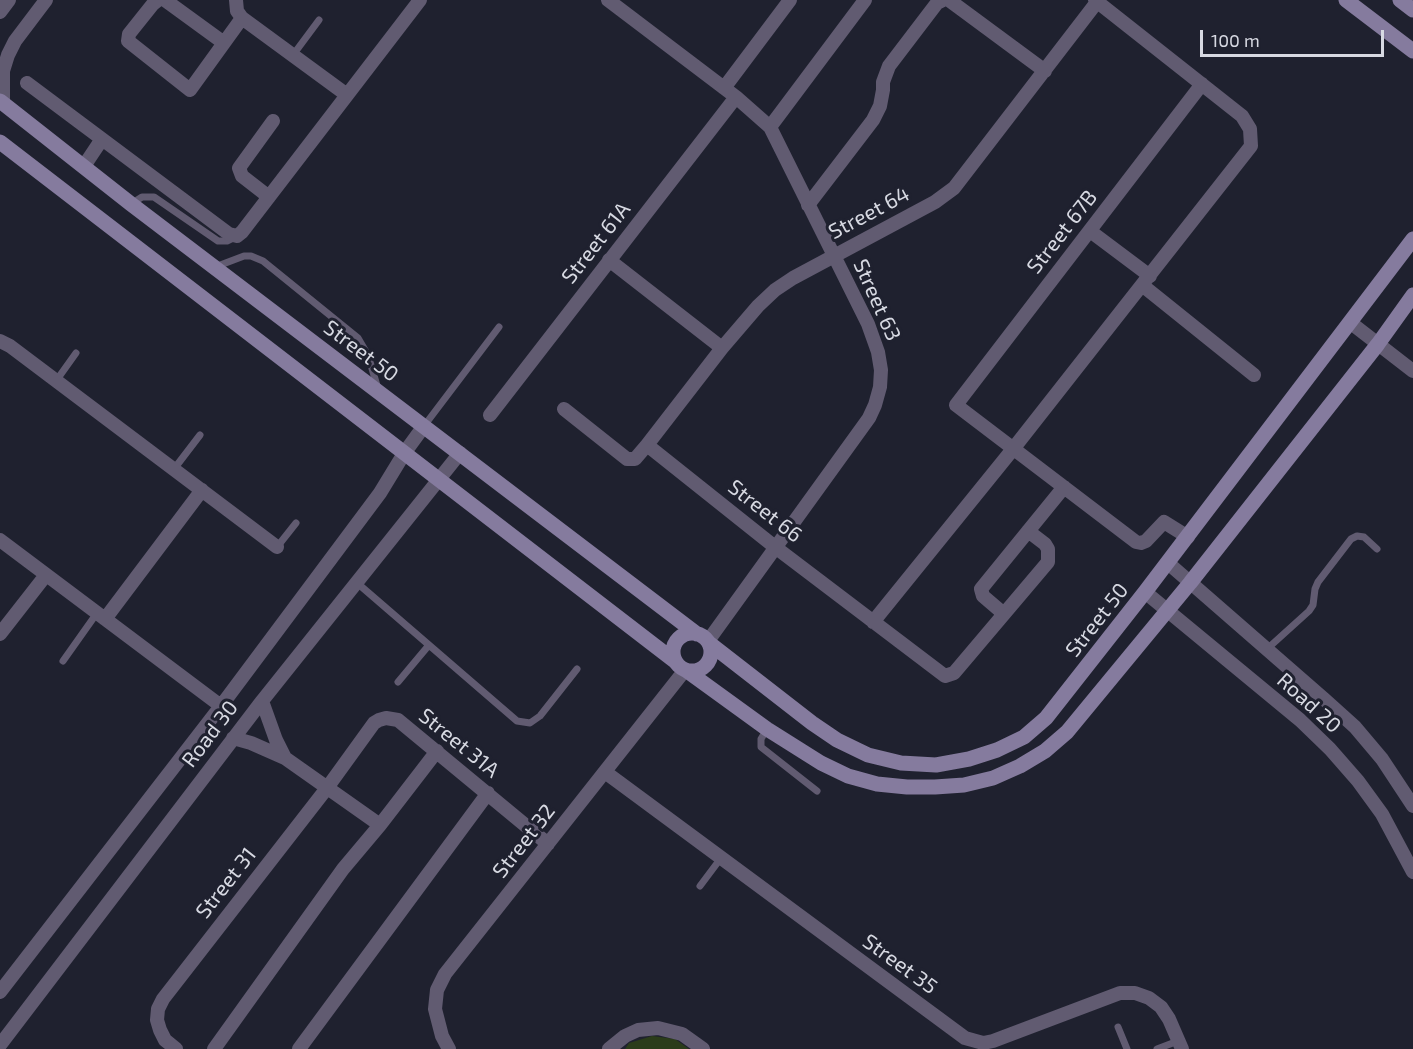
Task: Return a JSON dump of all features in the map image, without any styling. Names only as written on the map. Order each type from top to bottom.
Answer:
[{"type":"street","points":[[0,12],[9,0]]},
{"type":"street","points":[[1,102],[8,40],[46,0]]},
{"type":"street","points":[[158,0],[129,34],[128,41],[190,90],[242,18]]},
{"type":"street","points":[[165,0],[224,43]]},
{"type":"street","points":[[236,0],[237,11],[242,18],[347,95]]},
{"type":"street","points":[[27,83],[229,234],[237,236],[420,0]]},
{"type":"street","name":"Street 63","points":[[608,0],[736,97],[770,128],[874,338],[881,370],[880,387],[869,418],[776,547],[705,639]]},
{"type":"street","points":[[724,88],[790,0]]},
{"type":"street","points":[[770,128],[865,0]]},
{"type":"street","points":[[808,205],[873,120],[880,106],[883,82],[889,66],[937,3],[943,0]]},
{"type":"street","points":[[949,0],[1045,71]]},
{"type":"street","points":[[1346,0],[1413,51]]},
{"type":"street","points":[[1400,0],[1413,10]]},
{"type":"street","points":[[873,622],[1013,449],[1247,152],[1252,138],[1250,129],[1242,116],[1096,1]]},
{"type":"street","name":"Street 64","points":[[647,445],[722,348],[775,290],[917,212],[954,188],[1096,1]]},
{"type":"street","name":"Street 67B","points":[[1013,449],[956,405],[1202,84]]},
{"type":"street","name":"Street 61A","points":[[490,415],[736,97]]},
{"type":"street","name":"Street 50","points":[[1,102],[812,723],[837,740],[868,755],[901,763],[936,765],[969,759],[997,750],[1024,737],[1046,718],[1188,537],[1413,239]]},
{"type":"street","points":[[269,197],[242,176],[239,168],[273,121]]},
{"type":"street","points":[[84,166],[102,139]]},
{"type":"street","points":[[0,142],[683,668],[767,729],[821,763],[848,776],[877,784],[935,787],[993,778],[1045,751],[1068,732],[1190,584],[1413,295]]},
{"type":"street","points":[[1089,231],[1254,375]]},
{"type":"street","points":[[609,260],[722,348]]},
{"type":"street","points":[[1351,323],[1413,371]]},
{"type":"street","points":[[5,343],[277,548]]},
{"type":"street","points":[[564,409],[627,459],[635,459],[647,445]]},
{"type":"street","name":"Road 30","points":[[0,992],[221,706],[380,493],[424,426]]},
{"type":"street","name":"Street 66","points":[[647,445],[942,675],[948,676],[954,673],[1004,614]]},
{"type":"street","points":[[1013,449],[1136,542],[1146,541],[1164,522],[1188,537]]},
{"type":"street","name":"Road 30","points":[[0,1045],[262,701],[459,453]]},
{"type":"street","points":[[1028,531],[1045,544],[1048,549],[1048,562],[1004,614],[983,596],[981,589],[1028,531],[1064,487]]},
{"type":"street","points":[[101,616],[202,490]]},
{"type":"street","points":[[0,540],[221,706]]},
{"type":"street","name":"Road 20","points":[[1168,563],[1355,728],[1382,759],[1413,806]]},
{"type":"street","points":[[1,630],[46,575]]},
{"type":"street","name":"Road 20","points":[[1145,592],[1300,720],[1330,749],[1358,781],[1382,814],[1413,872]]},
{"type":"street","points":[[686,634],[705,639],[711,654],[707,664],[699,670],[683,668],[673,651],[677,641],[686,634]]},
{"type":"street","name":"Street 32","points":[[449,1049],[437,1023],[435,1009],[437,990],[445,974],[605,772],[683,668]]},
{"type":"street","points":[[262,701],[285,758]]},
{"type":"street","name":"Street 31A","points":[[327,788],[374,723],[386,718],[398,720],[548,844]]},
{"type":"street","points":[[234,738],[285,758],[380,825]]},
{"type":"street","points":[[214,1049],[343,869],[437,751]]},
{"type":"street","name":"Street 35","points":[[605,772],[964,1038],[974,1042],[993,1041],[1120,993],[1135,993],[1149,998],[1161,1007],[1180,1045]]},
{"type":"street","name":"Street 31","points":[[176,1049],[165,1040],[157,1020],[163,999],[327,788]]},
{"type":"street","points":[[299,1049],[488,794]]},
{"type":"street","points":[[609,1049],[625,1036],[638,1030],[658,1028],[682,1034],[703,1049]]},
{"type":"lane","points":[[293,55],[319,20]]},
{"type":"lane","points":[[132,204],[142,197],[154,197],[218,241],[227,241],[237,236]]},
{"type":"lane","points":[[215,267],[244,256],[263,261],[358,338],[368,355],[379,392]]},
{"type":"lane","points":[[424,426],[499,327]]},
{"type":"lane","points":[[56,381],[76,353]]},
{"type":"lane","points":[[174,469],[200,435]]},
{"type":"lane","points":[[277,548],[296,524]]},
{"type":"lane","points":[[1267,649],[1309,611],[1313,605],[1318,582],[1352,539],[1357,536],[1364,537],[1377,549]]},
{"type":"lane","points":[[356,582],[517,721],[530,723],[540,716],[577,669]]},
{"type":"lane","points":[[63,661],[101,616]]},
{"type":"lane","points":[[398,682],[429,645]]},
{"type":"lane","points":[[767,729],[761,739],[761,747],[817,791]]},
{"type":"lane","points":[[700,886],[721,858]]},
{"type":"lane","points":[[1118,1027],[1126,1049]]},
{"type":"lane","points":[[1157,1049],[1180,1045]]},
{"type":"green space","points":[[652,1036],[675,1039],[689,1049],[625,1049],[629,1043]]}]
